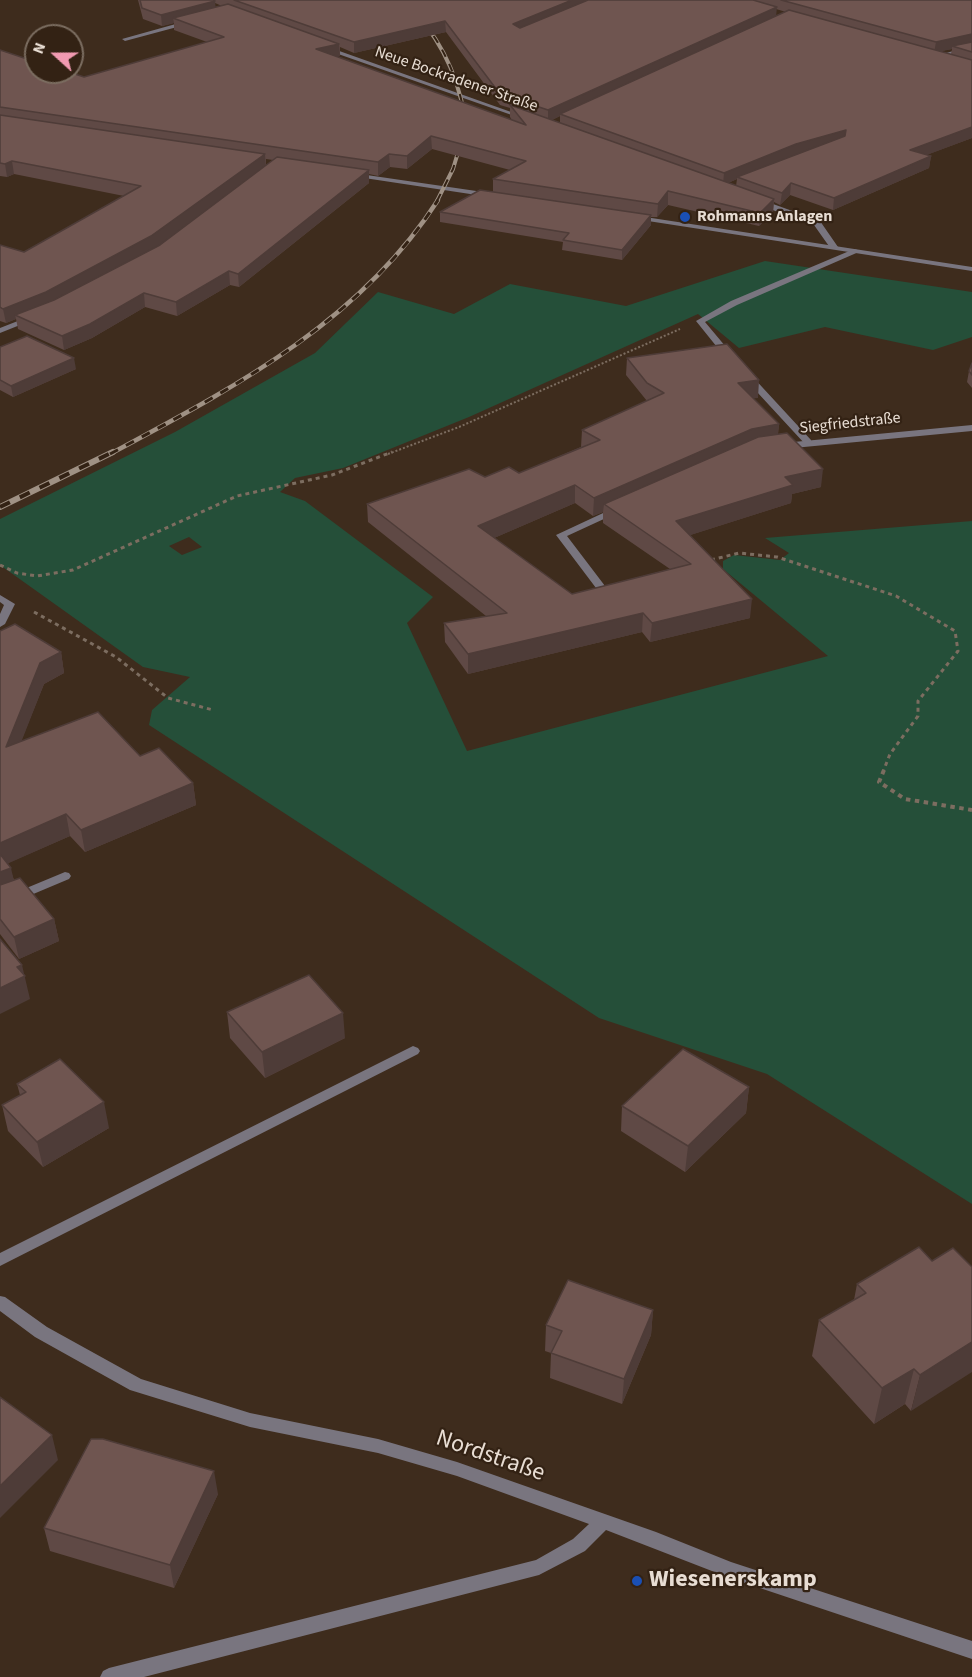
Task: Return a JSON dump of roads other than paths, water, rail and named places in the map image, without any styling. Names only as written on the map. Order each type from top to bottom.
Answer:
[{"type":"street","points":[[125,39],[193,21]]},
{"type":"street","name":"Neue Bockradener Straße","points":[[317,44],[538,123]]},
{"type":"street","points":[[934,57],[972,48]]},
{"type":"street","points":[[922,54],[953,62]]},
{"type":"street","points":[[345,174],[504,197]]},
{"type":"street","points":[[756,200],[818,223],[834,247]]},
{"type":"street","points":[[621,215],[972,269]]},
{"type":"street","points":[[732,359],[700,321],[734,303],[857,251]]},
{"type":"street","points":[[0,331],[41,315]]},
{"type":"street","points":[[740,368],[808,442]]},
{"type":"street","name":"Siegfriedstraße","points":[[776,448],[808,442],[972,428]]},
{"type":"street","points":[[600,586],[561,535],[624,507]]},
{"type":"street","points":[[0,598],[10,604],[0,624]]},
{"type":"street","points":[[0,904],[65,876]]},
{"type":"street","points":[[0,1260],[413,1051]]},
{"type":"street","name":"Nordstraße","points":[[0,1302],[41,1332],[136,1385],[250,1420],[378,1446],[457,1469],[730,1570],[972,1650]]},
{"type":"street","points":[[109,1677],[539,1567],[579,1545],[602,1522]]},
{"type":"railway","points":[[402,0],[426,25],[444,53],[457,84],[465,118]]},
{"type":"railway","points":[[437,201],[453,169],[462,139]]},
{"type":"railway","points":[[110,454],[203,403],[292,348],[371,282],[407,243],[438,200]]},
{"type":"railway","points":[[0,507],[113,452]]},
{"type":"place","name":"Rohmanns Anlagen","points":[[685,217]]},
{"type":"place","name":"Wiesenerskamp","points":[[637,1581]]}]
